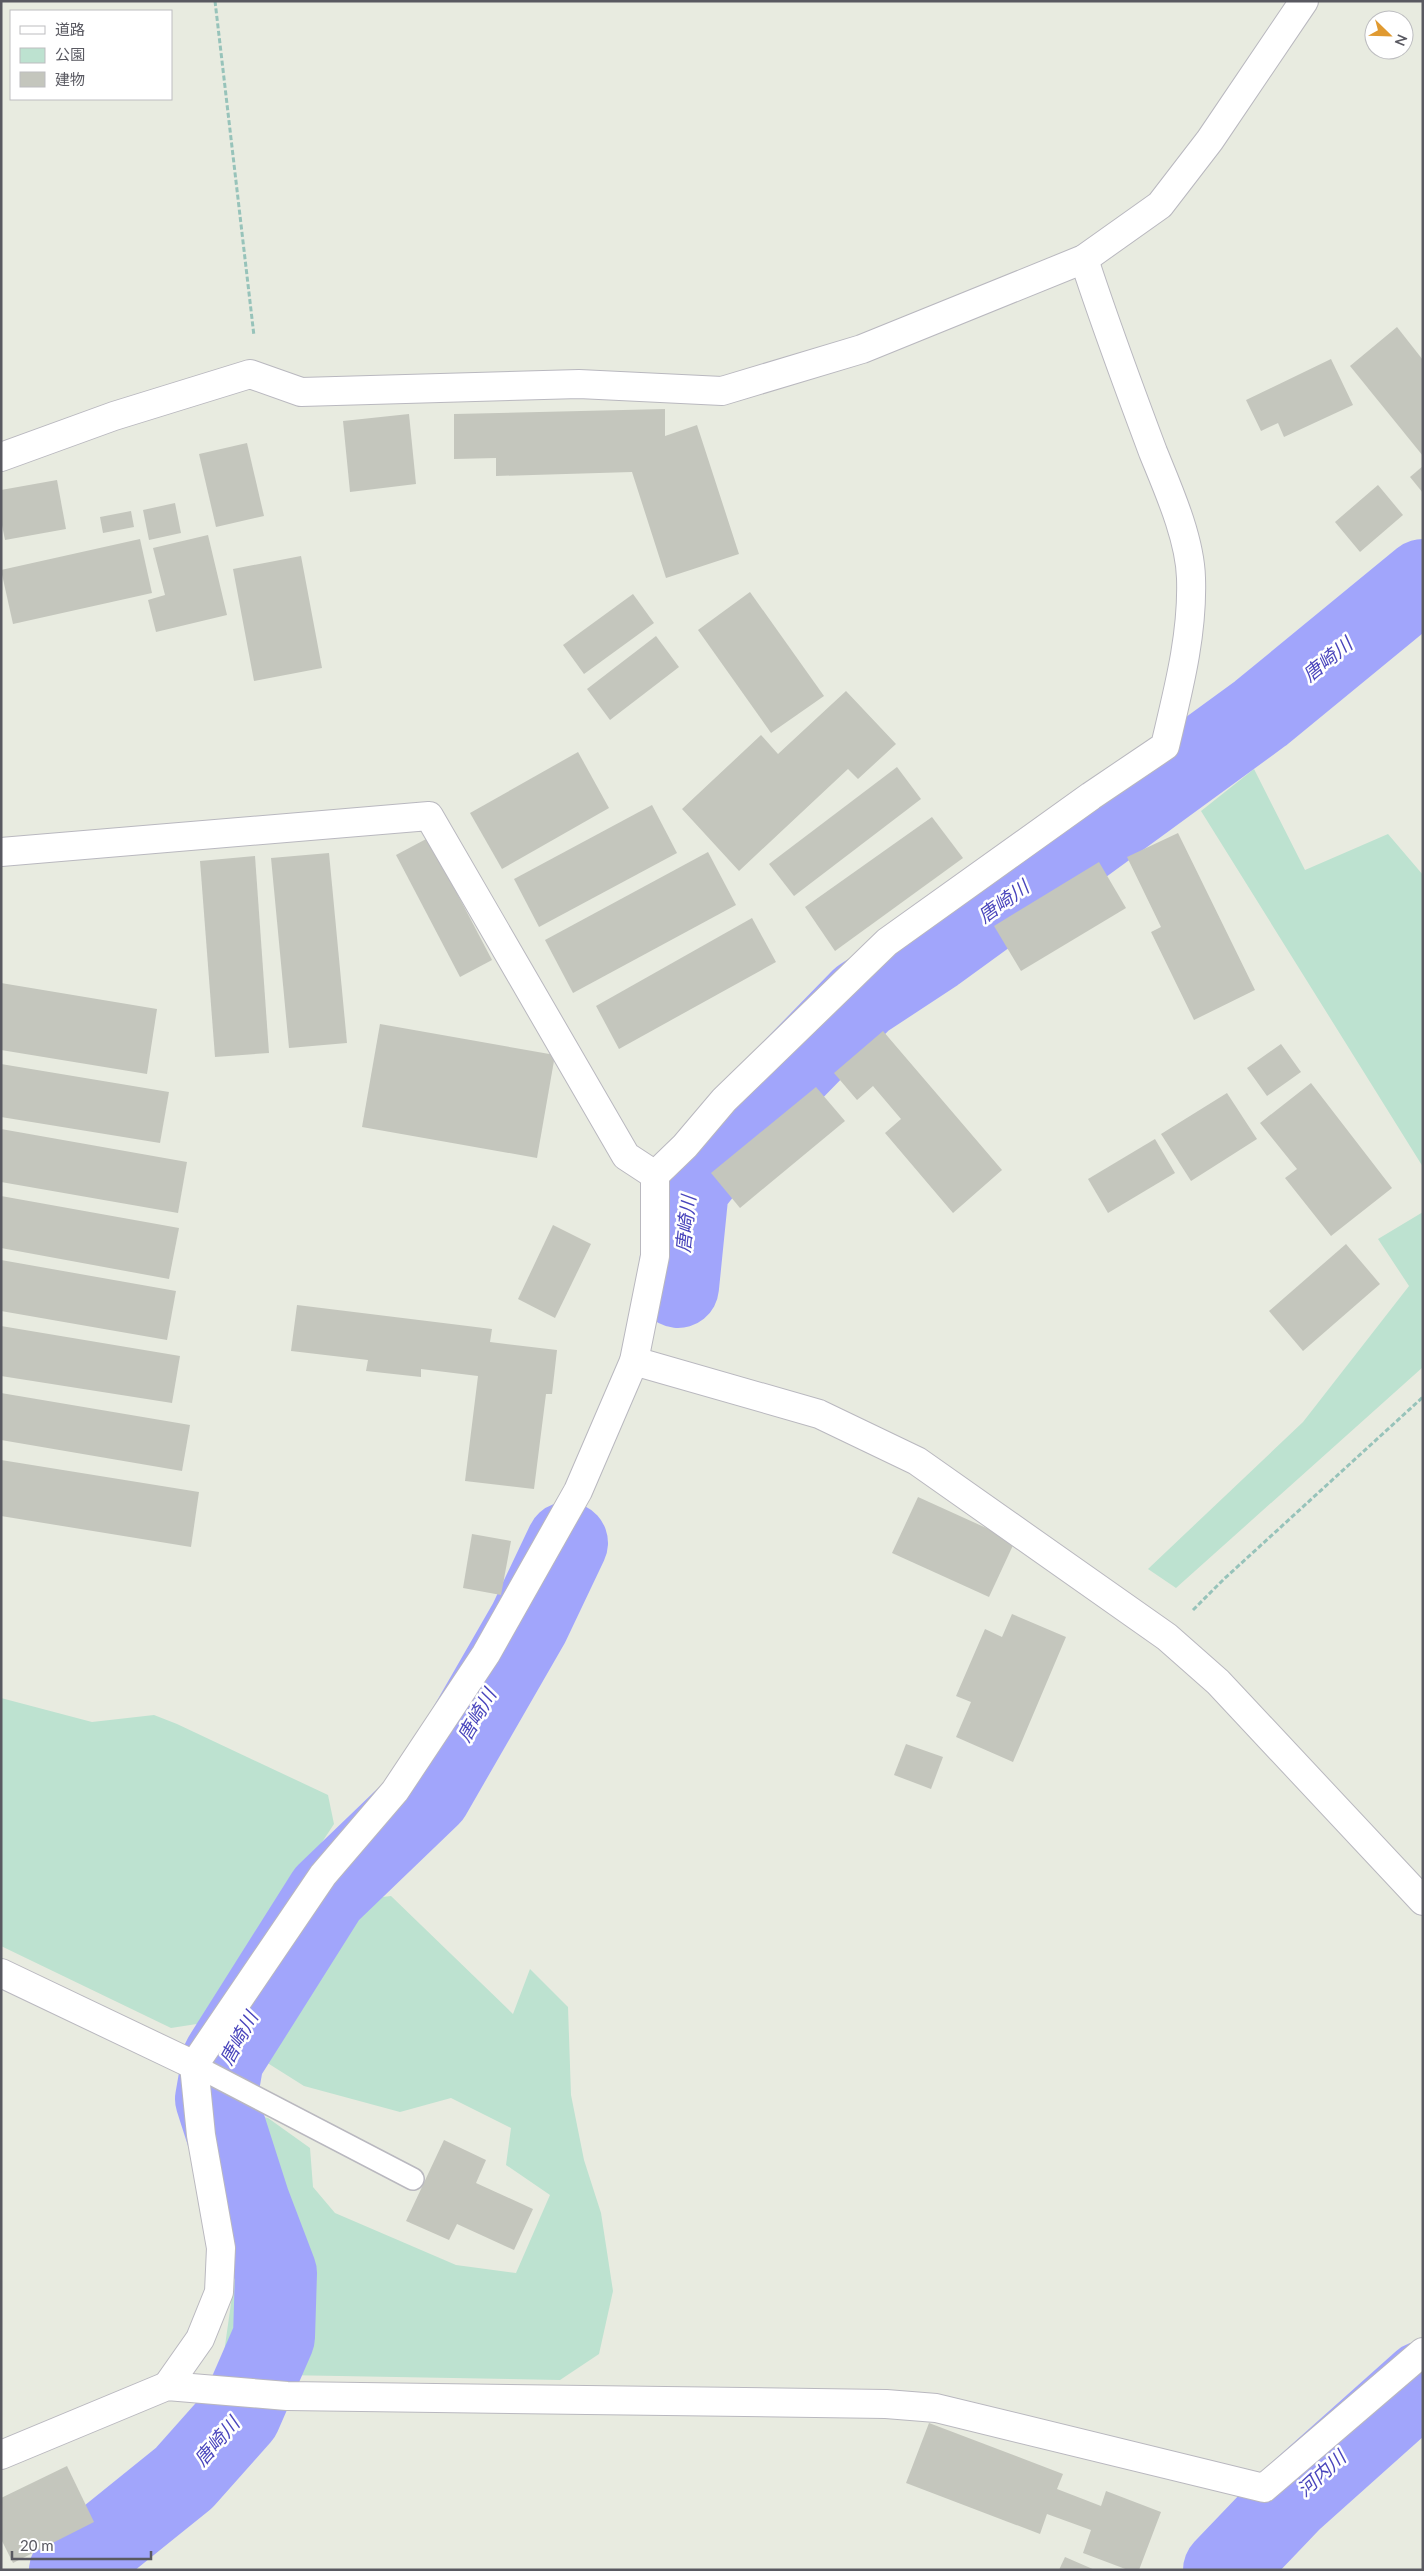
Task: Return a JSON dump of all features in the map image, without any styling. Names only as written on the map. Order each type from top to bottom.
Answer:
[{"type":"street","points":[[1,457],[114,416],[250,374],[301,392],[579,384],[722,391],[862,349],[1084,259],[1160,205],[1210,140],[1304,1]]},
{"type":"street","points":[[167,2386],[200,2338],[219,2292],[221,2248],[201,2135],[194,2065],[323,1875],[394,1791],[486,1654],[578,1491],[634,1361],[655,1256],[655,1175],[685,1146],[724,1100],[886,942],[1091,796],[1166,746],[1185,657],[1192,577],[1180,523],[1102,315],[1084,259]]},
{"type":"street","points":[[1,852],[429,816],[626,1156],[655,1175]]},
{"type":"street","points":[[634,1361],[819,1414],[917,1462],[1167,1638],[1218,1682],[1423,1901]]},
{"type":"street","points":[[1,1973],[194,2065]]},
{"type":"street","points":[[1,2455],[167,2386],[287,2396],[886,2404],[936,2408],[1264,2488],[1421,2356]]},
{"type":"lane","points":[[194,2065],[413,2178]]},
{"type":"path","points":[[215,1],[256,350],[250,374]]},
{"type":"path","points":[[1167,1638],[1224,1578],[1423,1397]]},
{"type":"green space","points":[[1254,769],[1305,870],[1388,834],[1423,875],[1423,1167],[1201,811]]},
{"type":"green space","points":[[1423,1212],[1423,1367],[1176,1588],[1148,1569],[1303,1422],[1409,1286],[1378,1239]]},
{"type":"green space","points":[[1,1698],[92,1722],[154,1715],[328,1795],[334,1824],[203,2023],[171,2028],[1,1946]]},
{"type":"green space","points":[[391,1896],[513,2014],[530,1969],[568,2007],[571,2095],[584,2160],[601,2213],[613,2291],[599,2354],[560,2380],[221,2374],[240,2240],[265,2185],[240,2132],[239,2112],[268,2118],[310,2148],[313,2187],[335,2213],[456,2265],[516,2273],[550,2195],[506,2165],[511,2128],[451,2098],[400,2112],[304,2086],[258,2057],[348,1901]]},
{"type":"building","points":[[1397,327],[1423,360],[1423,456],[1350,366]]},
{"type":"building","points":[[1331,359],[1353,405],[1284,437],[1278,423],[1261,431],[1246,400]]},
{"type":"building","points":[[665,409],[665,436],[697,425],[739,554],[666,578],[632,472],[496,476],[496,458],[454,459],[454,414]]},
{"type":"building","points":[[409,414],[416,484],[350,492],[343,421]]},
{"type":"building","points":[[247,443],[264,516],[216,527],[199,454]]},
{"type":"building","points":[[1423,466],[1423,493],[1410,477]]},
{"type":"building","points":[[57,480],[66,529],[5,540],[1,520],[1,490]]},
{"type":"building","points":[[1378,485],[1403,515],[1360,552],[1335,522]]},
{"type":"building","points":[[175,503],[181,533],[149,540],[143,510]]},
{"type":"building","points":[[131,511],[134,527],[103,533],[100,517]]},
{"type":"building","points":[[208,535],[227,615],[156,632],[148,600],[165,595],[153,548]]},
{"type":"building","points":[[140,539],[152,593],[13,624],[1,570]]},
{"type":"building","points":[[301,556],[322,668],[254,681],[233,569]]},
{"type":"building","points":[[750,592],[824,696],[771,733],[698,630]]},
{"type":"building","points":[[633,594],[654,623],[584,674],[563,645]]},
{"type":"building","points":[[656,636],[679,667],[610,720],[587,689]]},
{"type":"building","points":[[846,691],[896,744],[858,779],[848,769],[739,871],[682,809],[761,735],[778,754]]},
{"type":"building","points":[[578,752],[609,808],[502,869],[470,813]]},
{"type":"building","points":[[897,767],[921,799],[794,896],[769,864]]},
{"type":"building","points":[[652,805],[677,853],[539,927],[514,879]]},
{"type":"building","points":[[932,817],[963,858],[835,951],[805,907]]},
{"type":"building","points":[[1178,833],[1255,990],[1194,1020],[1151,932],[1161,927],[1127,857]]},
{"type":"building","points":[[428,838],[492,960],[460,977],[396,855]]},
{"type":"building","points":[[708,852],[736,905],[573,993],[545,940]]},
{"type":"building","points":[[329,853],[347,1043],[289,1048],[271,858]]},
{"type":"building","points":[[255,856],[269,1053],[215,1057],[200,861]]},
{"type":"building","points":[[1099,862],[1126,908],[1021,971],[994,926]]},
{"type":"building","points":[[752,918],[776,962],[619,1049],[596,1006]]},
{"type":"building","points":[[1,983],[157,1009],[147,1074],[1,1050]]},
{"type":"building","points":[[380,1024],[555,1055],[537,1158],[362,1127]]},
{"type":"building","points":[[883,1031],[1002,1170],[953,1213],[885,1133],[901,1119],[873,1086],[857,1100],[834,1073]]},
{"type":"building","points":[[1281,1044],[1301,1072],[1267,1096],[1247,1068]]},
{"type":"building","points":[[1,1064],[169,1092],[160,1143],[1,1117]]},
{"type":"building","points":[[1311,1083],[1392,1188],[1331,1236],[1285,1178],[1297,1169],[1260,1123]]},
{"type":"building","points":[[816,1087],[845,1121],[740,1208],[711,1173]]},
{"type":"building","points":[[1227,1093],[1257,1139],[1191,1181],[1161,1134]]},
{"type":"building","points":[[1,1129],[187,1162],[178,1213],[1,1182]]},
{"type":"building","points":[[1155,1139],[1175,1173],[1108,1213],[1088,1179]]},
{"type":"building","points":[[1,1196],[179,1228],[169,1279],[1,1248]]},
{"type":"building","points":[[553,1225],[591,1244],[555,1318],[518,1299]]},
{"type":"building","points":[[1346,1244],[1380,1284],[1303,1351],[1269,1311]]},
{"type":"building","points":[[1,1260],[176,1291],[167,1340],[1,1311]]},
{"type":"building","points":[[297,1305],[492,1329],[490,1342],[557,1350],[552,1394],[546,1394],[534,1489],[465,1481],[478,1376],[421,1369],[421,1377],[366,1371],[368,1360],[291,1351]]},
{"type":"building","points":[[1,1326],[180,1356],[172,1403],[1,1376]]},
{"type":"building","points":[[1,1393],[190,1425],[182,1471],[1,1440]]},
{"type":"building","points":[[1,1460],[199,1492],[191,1547],[1,1516]]},
{"type":"building","points":[[918,1497],[1015,1541],[989,1597],[892,1553]]},
{"type":"building","points":[[472,1534],[511,1541],[501,1595],[463,1588]]},
{"type":"building","points":[[1012,1614],[1066,1637],[1013,1762],[956,1737],[971,1702],[956,1696],[985,1629],[1002,1637]]},
{"type":"building","points":[[906,1744],[943,1757],[931,1789],[894,1775]]},
{"type":"building","points":[[444,2140],[486,2160],[476,2183],[533,2209],[514,2250],[457,2224],[449,2240],[406,2221]]},
{"type":"building","points":[[929,2423],[1063,2474],[1057,2489],[1101,2506],[1106,2491],[1161,2512],[1139,2570],[1128,2570],[1083,2553],[1091,2530],[1047,2514],[1040,2534],[906,2483]]},
{"type":"building","points":[[67,2466],[94,2522],[13,2563],[1,2539],[1,2498]]},
{"type":"building","points":[[1065,2557],[1095,2570],[1059,2570]]},
{"type":"waterway","name":"唐崎川","points":[[678,1287],[688,1188],[734,1130],[862,999],[935,951],[1261,713],[1423,580]]},
{"type":"waterway","name":"唐崎川","points":[[70,2570],[184,2478],[240,2415],[274,2337],[276,2273],[249,2202],[216,2099],[223,2059],[327,1894],[430,1795],[529,1623],[567,1543]]},
{"type":"waterway","name":"河内川","points":[[1224,2570],[1291,2500],[1423,2382]]}]
